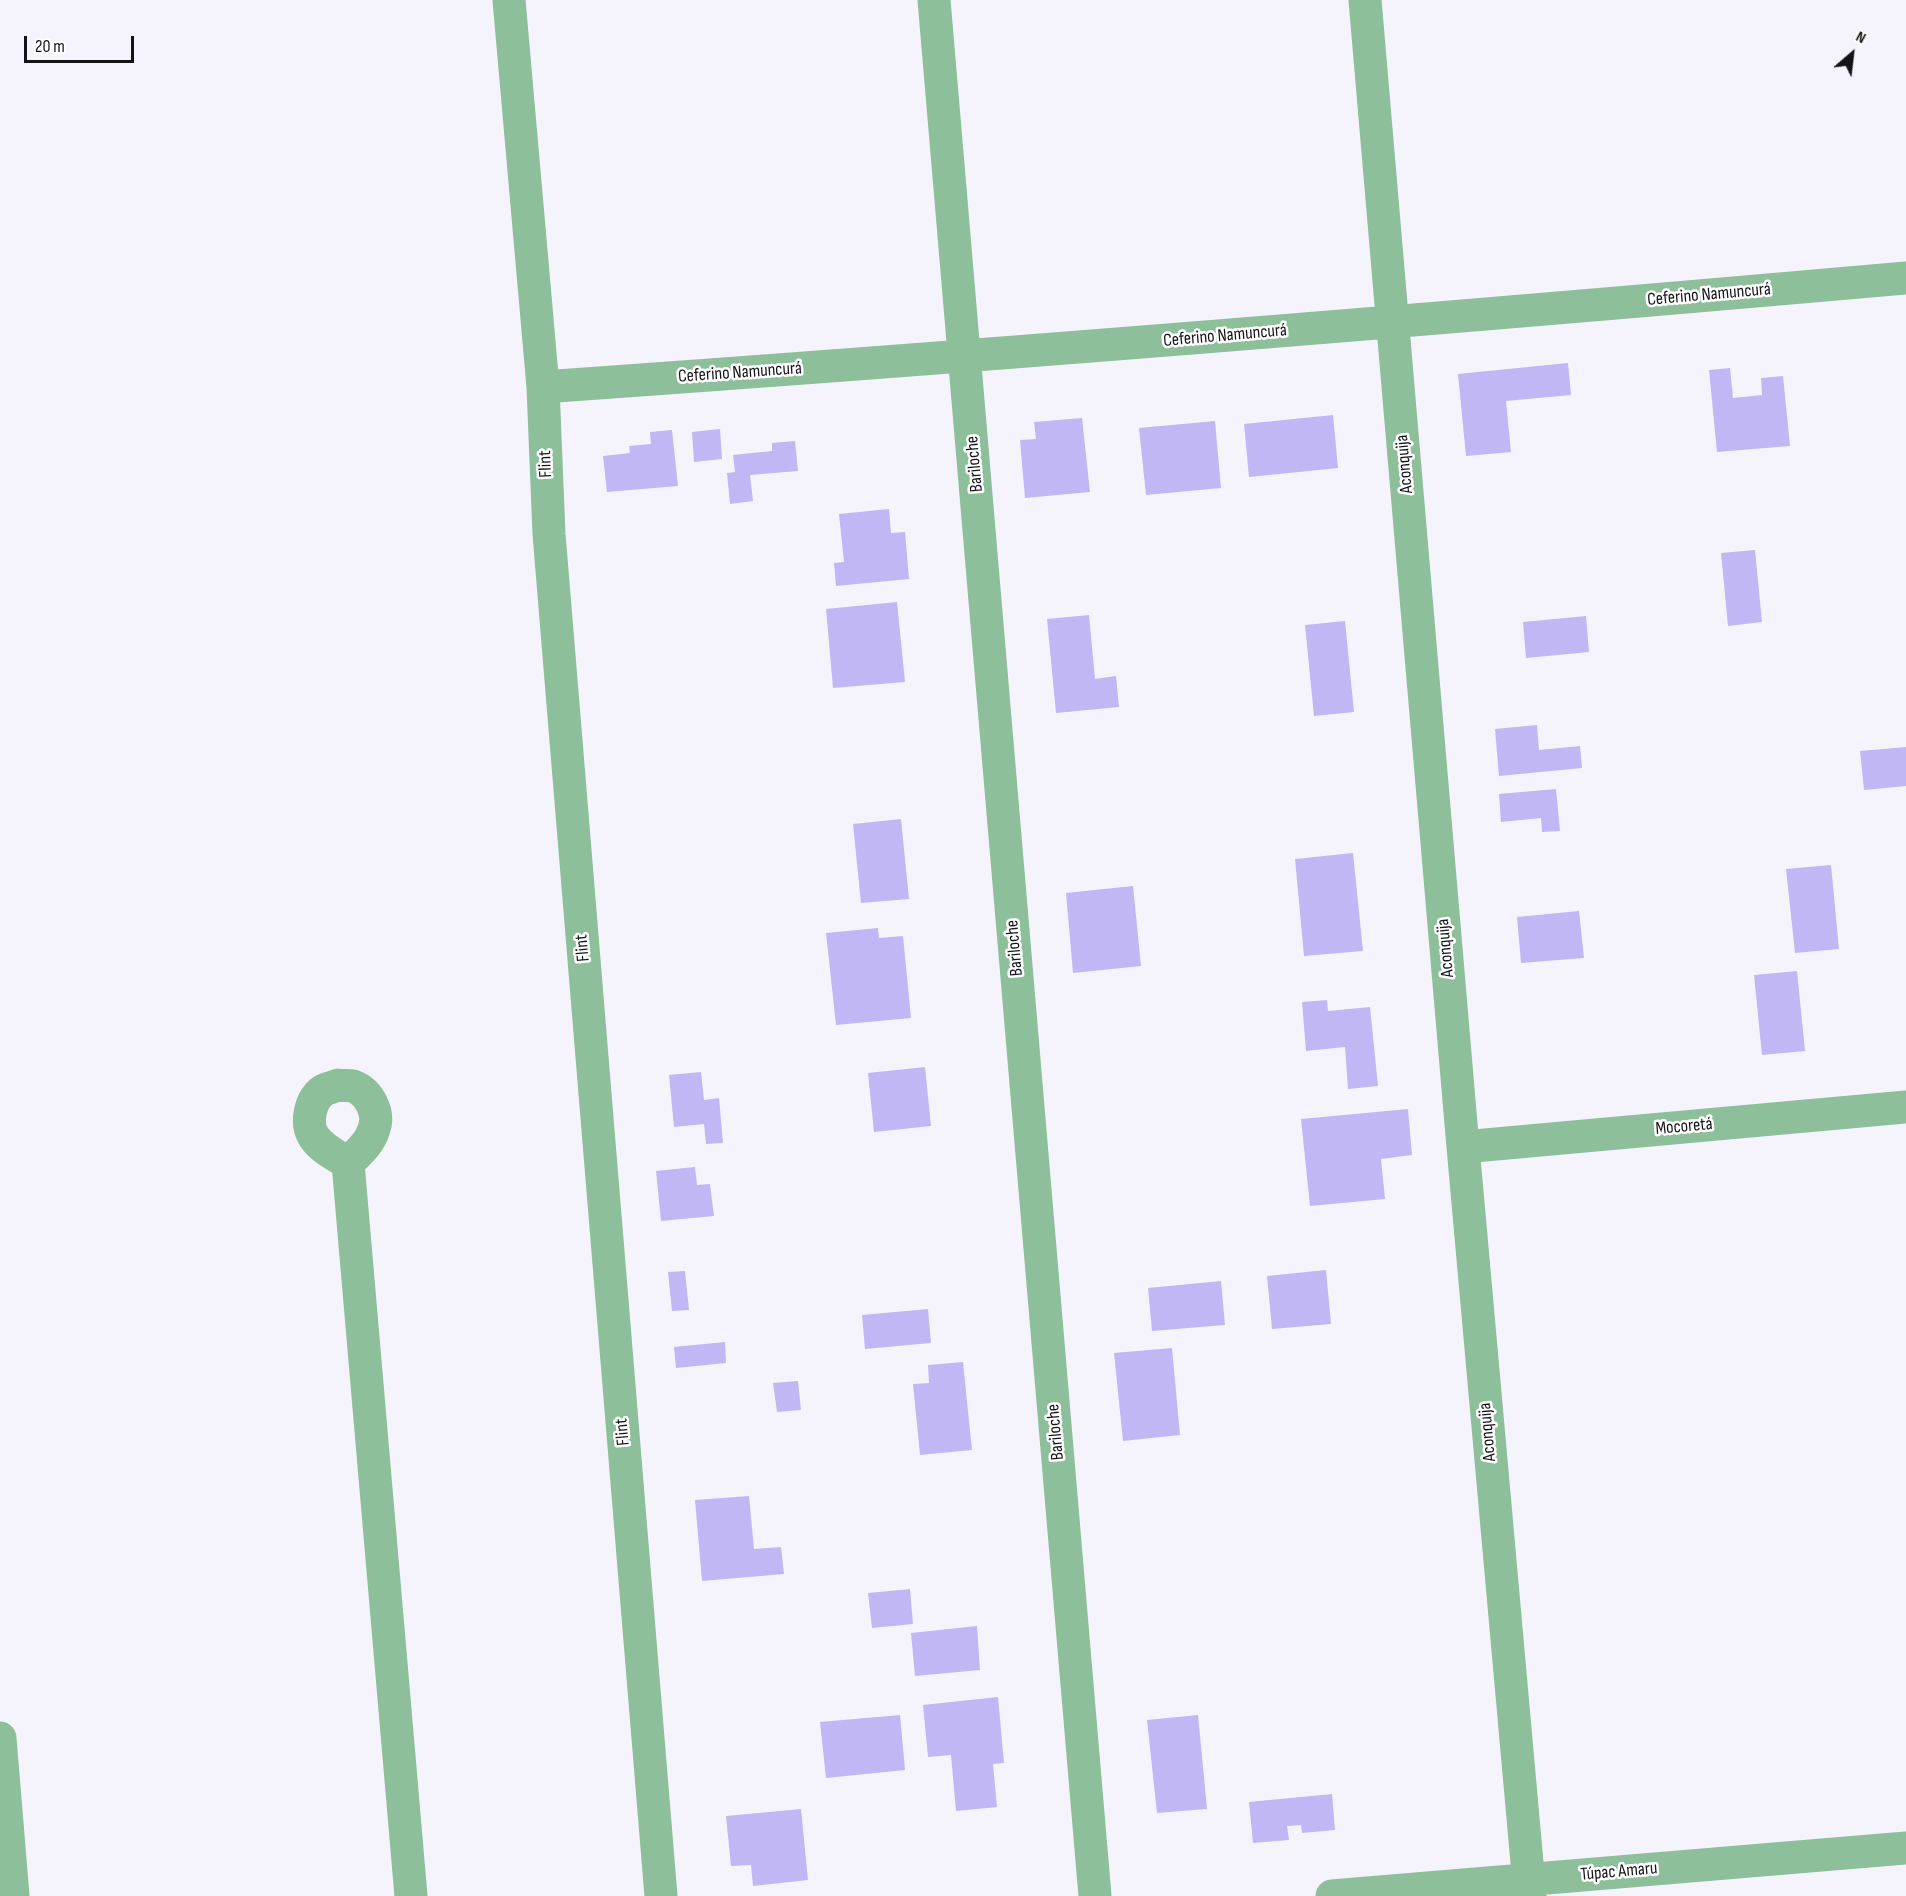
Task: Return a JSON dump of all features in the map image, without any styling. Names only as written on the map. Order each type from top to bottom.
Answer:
[{"type":"street","name":"Flint","points":[[509,0],[543,387],[550,546],[661,1896]]},
{"type":"street","name":"Bariloche","points":[[934,0],[1095,1896]]},
{"type":"street","name":"Aconquija","points":[[1365,0],[1529,1888]]},
{"type":"street","name":"Ceferino Namuncurá","points":[[543,387],[966,357],[1393,323],[1906,278]]},
{"type":"street","name":"Mocoretá","points":[[1463,1147],[1906,1107]]},
{"type":"street","points":[[348,1163],[411,1896]]},
{"type":"street","points":[[0,1738],[13,1896]]},
{"type":"street","name":"Túpac Amaru","points":[[1332,1896],[1529,1888],[1906,1848]]},
{"type":"building","points":[[1568,363],[1571,395],[1506,401],[1511,452],[1466,456],[1458,374]]},
{"type":"building","points":[[1730,368],[1733,398],[1762,395],[1761,378],[1783,376],[1790,446],[1717,452],[1709,370]]},
{"type":"building","points":[[1333,415],[1338,468],[1249,477],[1244,424]]},
{"type":"building","points":[[1082,418],[1090,492],[1025,498],[1020,440],[1036,439],[1034,422]]},
{"type":"building","points":[[1215,421],[1221,488],[1146,495],[1139,428]]},
{"type":"building","points":[[720,429],[722,459],[694,462],[692,432]]},
{"type":"building","points":[[672,430],[678,486],[607,492],[603,456],[630,453],[629,446],[651,444],[650,432]]},
{"type":"building","points":[[795,441],[798,471],[750,475],[753,501],[730,504],[727,473],[735,472],[733,455],[772,451],[772,443]]},
{"type":"building","points":[[889,509],[891,533],[905,532],[909,579],[836,586],[834,563],[844,562],[839,514]]},
{"type":"building","points":[[1755,550],[1762,622],[1728,626],[1721,553]]},
{"type":"building","points":[[897,602],[905,682],[833,688],[826,609]]},
{"type":"building","points":[[1089,615],[1095,679],[1116,676],[1119,707],[1056,713],[1047,619]]},
{"type":"building","points":[[1586,616],[1589,652],[1526,658],[1523,622]]},
{"type":"building","points":[[1345,621],[1354,712],[1314,716],[1305,625]]},
{"type":"building","points":[[1537,725],[1539,750],[1580,746],[1582,768],[1499,776],[1495,729]]},
{"type":"building","points":[[1906,747],[1906,786],[1864,790],[1860,751]]},
{"type":"building","points":[[1556,789],[1560,831],[1542,832],[1541,818],[1501,822],[1499,794]]},
{"type":"building","points":[[901,819],[909,899],[861,903],[853,824]]},
{"type":"building","points":[[1353,853],[1363,951],[1304,956],[1295,859]]},
{"type":"building","points":[[1831,865],[1839,949],[1795,953],[1786,869]]},
{"type":"building","points":[[1133,886],[1141,966],[1073,973],[1066,893]]},
{"type":"building","points":[[1579,911],[1584,958],[1521,963],[1517,917]]},
{"type":"building","points":[[878,928],[879,938],[903,936],[911,1018],[836,1025],[826,933]]},
{"type":"building","points":[[1797,971],[1805,1051],[1762,1055],[1754,975]]},
{"type":"building","points":[[1327,1000],[1328,1011],[1370,1007],[1378,1086],[1348,1089],[1345,1047],[1306,1051],[1302,1002]]},
{"type":"building","points":[[925,1067],[931,1126],[874,1132],[868,1073]]},
{"type":"building","points":[[701,1072],[704,1100],[719,1098],[723,1143],[706,1144],[704,1124],[674,1127],[669,1075]]},
{"type":"building","points":[[1408,1109],[1412,1155],[1381,1159],[1385,1199],[1310,1206],[1301,1119]]},
{"type":"building","points":[[695,1167],[697,1185],[710,1184],[714,1216],[661,1221],[656,1171]]},
{"type":"building","points":[[1326,1270],[1331,1324],[1272,1329],[1267,1276]]},
{"type":"building","points":[[685,1271],[689,1310],[672,1311],[668,1272]]},
{"type":"building","points":[[1221,1281],[1225,1325],[1152,1331],[1148,1288]]},
{"type":"building","points":[[928,1309],[931,1343],[865,1349],[862,1315]]},
{"type":"building","points":[[725,1342],[726,1363],[676,1368],[674,1347]]},
{"type":"building","points":[[1172,1348],[1180,1435],[1123,1441],[1114,1353]]},
{"type":"building","points":[[963,1362],[972,1450],[920,1455],[913,1384],[929,1383],[928,1365]]},
{"type":"building","points":[[798,1381],[801,1410],[777,1412],[773,1383]]},
{"type":"building","points":[[749,1496],[754,1549],[781,1547],[784,1574],[702,1581],[695,1500]]},
{"type":"building","points":[[910,1589],[913,1624],[872,1628],[868,1593]]},
{"type":"building","points":[[977,1626],[980,1670],[915,1676],[911,1633]]},
{"type":"building","points":[[998,1697],[1004,1763],[993,1764],[997,1807],[956,1811],[951,1755],[928,1757],[923,1705]]},
{"type":"building","points":[[900,1715],[905,1770],[826,1778],[820,1722]]},
{"type":"building","points":[[1198,1715],[1207,1809],[1157,1813],[1147,1720]]},
{"type":"building","points":[[1332,1794],[1335,1830],[1302,1833],[1301,1825],[1287,1826],[1289,1840],[1253,1843],[1249,1802]]},
{"type":"building","points":[[801,1809],[808,1880],[753,1886],[751,1865],[731,1866],[726,1816]]}]
